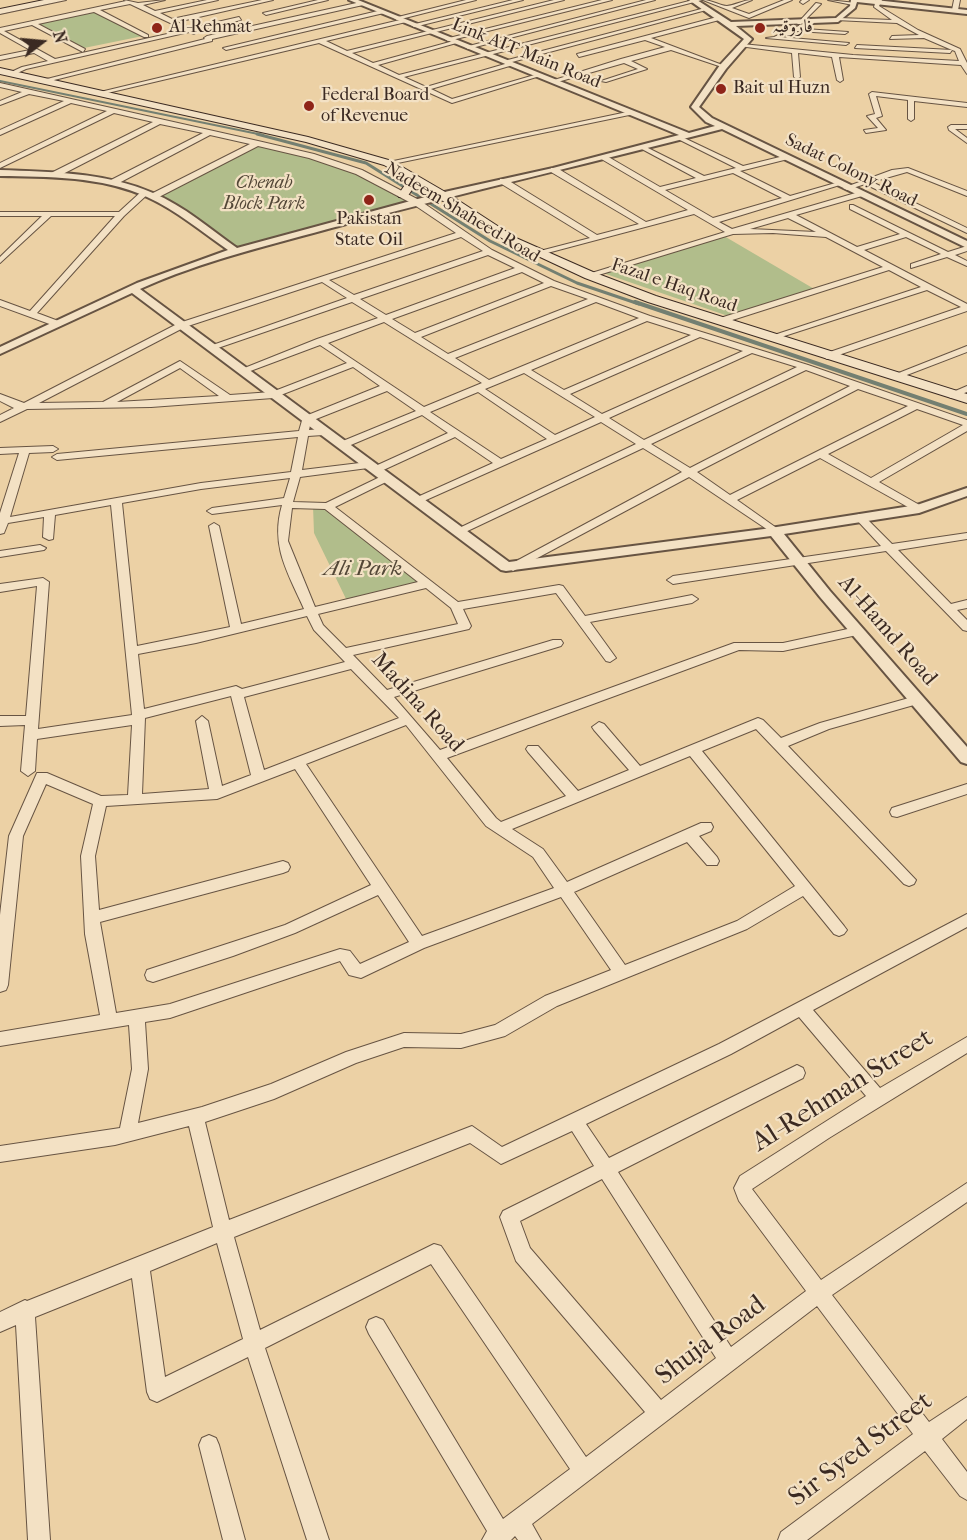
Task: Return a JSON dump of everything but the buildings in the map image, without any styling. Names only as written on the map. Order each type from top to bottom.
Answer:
[{"type":"main road","points":[[0,8],[56,0]]},
{"type":"main road","name":"Nadeem Shaheed Road","points":[[0,71],[308,140],[388,163]]},
{"type":"main road","name":"Fazal e Haq Road","points":[[388,163],[408,188],[440,196],[512,240],[589,275],[720,321],[967,399]]},
{"type":"street","points":[[0,8],[22,0]]},
{"type":"street","points":[[36,2],[63,0]]},
{"type":"street","points":[[0,30],[132,2],[162,0]]},
{"type":"street","points":[[154,13],[215,0]]},
{"type":"street","points":[[171,21],[270,0]]},
{"type":"street","points":[[266,13],[325,0]]},
{"type":"street","name":"Link AIT Main Road","points":[[352,0],[540,75],[685,137]]},
{"type":"street","points":[[99,93],[473,0]]},
{"type":"street","points":[[414,25],[520,0]]},
{"type":"street","points":[[345,53],[561,0]]},
{"type":"street","points":[[371,64],[453,40],[609,0]]},
{"type":"street","points":[[468,47],[652,0]]},
{"type":"street","points":[[398,76],[695,0],[730,24],[759,39],[846,43]]},
{"type":"street","points":[[706,0],[742,14],[754,16],[789,0]]},
{"type":"street","points":[[726,8],[749,0]]},
{"type":"street","points":[[831,0],[924,4],[967,12]]},
{"type":"street","points":[[955,10],[957,0]]},
{"type":"street","points":[[839,20],[853,7],[854,1]]},
{"type":"street","points":[[878,1],[876,6],[896,22],[958,51],[967,72]]},
{"type":"street","points":[[36,2],[46,9]]},
{"type":"street","points":[[132,2],[247,58]]},
{"type":"street","points":[[42,81],[208,39],[361,4]]},
{"type":"street","points":[[798,26],[818,4]]},
{"type":"street","points":[[246,5],[284,21]]},
{"type":"street","points":[[424,88],[561,47],[707,9]]},
{"type":"street","points":[[95,10],[146,36]]},
{"type":"street","points":[[221,11],[258,27]]},
{"type":"street","points":[[226,48],[382,12]]},
{"type":"street","points":[[54,13],[61,17]]},
{"type":"street","points":[[579,55],[720,17],[742,14]]},
{"type":"street","points":[[587,16],[723,67]]},
{"type":"street","points":[[536,18],[573,31]]},
{"type":"street","points":[[11,74],[83,50],[239,19]]},
{"type":"street","points":[[721,127],[708,120],[695,107],[723,67],[742,46],[812,22],[839,20],[896,22]]},
{"type":"street","points":[[863,21],[866,32]]},
{"type":"street","points":[[33,23],[83,50]]},
{"type":"street","points":[[730,24],[798,26],[845,32]]},
{"type":"street","points":[[51,59],[187,29]]},
{"type":"street","points":[[890,29],[909,30]]},
{"type":"street","points":[[0,30],[73,72]]},
{"type":"street","points":[[892,38],[924,37]]},
{"type":"street","points":[[318,40],[452,101],[540,75]]},
{"type":"street","points":[[899,41],[938,42]]},
{"type":"street","points":[[742,46],[835,55],[964,63]]},
{"type":"street","points":[[561,47],[588,59]]},
{"type":"street","points":[[857,47],[958,51],[967,48]]},
{"type":"street","points":[[554,81],[670,48]]},
{"type":"street","points":[[0,60],[35,51]]},
{"type":"street","points":[[795,51],[797,77]]},
{"type":"street","points":[[835,55],[840,80]]},
{"type":"street","points":[[0,60],[24,68]]},
{"type":"street","points":[[604,81],[644,69],[623,60]]},
{"type":"street","points":[[596,62],[605,65]]},
{"type":"street","name":"Nadeem Shaheed Road","points":[[0,85],[311,156],[408,188],[418,202],[460,234],[489,252],[551,283],[647,318],[805,367],[917,405],[967,425]]},
{"type":"street","points":[[0,104],[30,91]]},
{"type":"street","points":[[866,131],[883,130],[870,116],[879,116],[872,94],[967,105]]},
{"type":"street","points":[[911,99],[911,119]]},
{"type":"street","points":[[0,133],[70,101]]},
{"type":"street","points":[[0,166],[113,111]]},
{"type":"street","points":[[949,112],[967,112]]},
{"type":"street","points":[[388,163],[632,113]]},
{"type":"street","points":[[54,175],[160,122]]},
{"type":"street","points":[[0,351],[133,289],[236,251],[440,196],[554,170],[721,127]]},
{"type":"street","name":"Sadat Colony Road","points":[[721,127],[967,247]]},
{"type":"street","points":[[967,127],[951,127],[951,129],[967,141]]},
{"type":"street","points":[[114,182],[209,133]]},
{"type":"street","points":[[685,137],[742,168]]},
{"type":"street","points":[[31,315],[121,214],[150,194],[258,144]]},
{"type":"street","points":[[642,147],[702,178]]},
{"type":"street","points":[[658,190],[785,157]]},
{"type":"street","points":[[602,158],[732,232],[773,231],[826,236]]},
{"type":"street","points":[[554,170],[646,225]]},
{"type":"street","points":[[733,170],[790,199]]},
{"type":"street","points":[[712,221],[790,199],[866,182],[899,170],[908,170],[967,194]]},
{"type":"street","points":[[0,173],[54,175],[114,182],[150,194],[236,251]]},
{"type":"street","points":[[503,181],[596,238]]},
{"type":"street","points":[[866,182],[967,231]]},
{"type":"street","points":[[589,275],[859,194]]},
{"type":"street","points":[[853,207],[967,264]]},
{"type":"street","points":[[539,254],[695,211]]},
{"type":"street","points":[[0,214],[121,214]]},
{"type":"street","points":[[0,261],[49,214]]},
{"type":"street","points":[[789,215],[967,307]]},
{"type":"street","points":[[0,419],[182,325],[460,234]]},
{"type":"street","points":[[857,250],[907,234]]},
{"type":"street","points":[[914,266],[967,247]]},
{"type":"street","points":[[212,347],[489,252]]},
{"type":"street","points":[[720,321],[890,267]]},
{"type":"street","points":[[242,370],[521,269]]},
{"type":"street","points":[[324,280],[447,358],[555,440]]},
{"type":"street","points":[[414,337],[551,283]]},
{"type":"street","points":[[772,337],[928,286]]},
{"type":"street","points":[[133,289],[506,567],[919,509],[967,492]]},
{"type":"street","points":[[447,358],[594,300]]},
{"type":"street","points":[[0,303],[58,324]]},
{"type":"street","points":[[827,356],[967,307]]},
{"type":"street","points":[[342,445],[647,318]]},
{"type":"street","points":[[562,394],[700,334]]},
{"type":"street","points":[[320,341],[501,464]]},
{"type":"street","points":[[896,376],[967,349]]},
{"type":"street","points":[[417,501],[752,350]]},
{"type":"street","points":[[103,405],[180,363],[228,398]]},
{"type":"street","points":[[0,397],[18,406],[26,406],[103,405],[273,395],[353,364]]},
{"type":"street","points":[[459,532],[805,367]]},
{"type":"street","points":[[524,369],[689,472],[774,531]]},
{"type":"street","points":[[513,567],[689,472],[858,385]]},
{"type":"street","points":[[306,419],[387,387]]},
{"type":"street","points":[[951,394],[967,389]]},
{"type":"street","points":[[729,500],[917,405]]},
{"type":"street","name":"Madina Road","points":[[306,419],[287,503],[282,541],[292,570],[318,627],[408,719],[491,822],[538,853],[622,973]]},
{"type":"street","points":[[872,482],[967,425]]},
{"type":"street","points":[[0,451],[25,450],[55,453],[323,432]]},
{"type":"street","points":[[2,526],[51,512],[201,486],[371,467],[456,433]]},
{"type":"street","points":[[2,526],[25,450]]},
{"type":"street","points":[[819,453],[919,509]]},
{"type":"street","points":[[212,511],[287,503],[328,506],[386,478]]},
{"type":"street","points":[[116,501],[139,717],[135,800]]},
{"type":"street","points":[[328,506],[456,606],[465,626],[343,653]]},
{"type":"street","points":[[49,537],[51,512]]},
{"type":"street","points":[[859,517],[967,627]]},
{"type":"street","points":[[214,526],[236,629]]},
{"type":"street","name":"Al-Hamd Road","points":[[774,531],[967,758]]},
{"type":"street","points":[[672,580],[967,536]]},
{"type":"street","points":[[0,554],[40,548]]},
{"type":"street","points":[[0,588],[43,582],[28,771]]},
{"type":"street","points":[[132,651],[427,584]]},
{"type":"street","points":[[456,606],[559,589],[610,658]]},
{"type":"street","points":[[582,620],[692,599]]},
{"type":"street","points":[[949,608],[967,604]]},
{"type":"street","points":[[438,756],[738,646],[783,647],[857,631]]},
{"type":"street","points":[[384,695],[557,643]]},
{"type":"street","points":[[237,695],[353,664]]},
{"type":"street","points":[[31,735],[139,717],[236,690],[259,778]]},
{"type":"street","points":[[779,744],[825,726],[916,700]]},
{"type":"street","points":[[0,985],[16,836],[42,777],[100,801],[217,794],[408,719]]},
{"type":"street","points":[[0,721],[32,720]]},
{"type":"street","points":[[202,722],[217,794]]},
{"type":"street","points":[[500,828],[758,723],[909,879]]},
{"type":"street","points":[[599,727],[638,772]]},
{"type":"street","points":[[533,750],[575,797]]},
{"type":"street","points":[[693,750],[839,930]]},
{"type":"street","points":[[298,763],[419,944]]},
{"type":"street","points":[[897,812],[967,789]]},
{"type":"street","points":[[100,801],[88,856],[92,918],[109,1021]]},
{"type":"street","points":[[0,1039],[170,1011],[340,955],[345,956],[356,970],[361,971],[419,944],[564,890],[706,827]]},
{"type":"street","points":[[689,835],[712,861]]},
{"type":"street","points":[[92,918],[283,867]]},
{"type":"street","points":[[153,975],[290,929],[381,887]]},
{"type":"street","points":[[0,1154],[128,1134],[195,1117],[274,1091],[352,1057],[404,1040],[460,1041],[499,1031],[551,1001],[742,925],[805,887]]},
{"type":"street","points":[[0,1322],[140,1264],[472,1134],[501,1156],[725,1049],[967,920]]},
{"type":"street","points":[[801,1008],[878,1098]]},
{"type":"street","points":[[128,1134],[140,1069],[137,1017]]},
{"type":"street","name":"Al-Rehman Street","points":[[817,1294],[745,1195],[743,1188],[746,1182],[967,1044]]},
{"type":"street","points":[[660,1414],[523,1254],[509,1217],[797,1073]]},
{"type":"street","points":[[195,1117],[254,1344],[318,1540]]},
{"type":"street","points":[[575,1121],[729,1361]]},
{"type":"street","name":"Shuja Road","points":[[497,1537],[817,1294],[967,1192]]},
{"type":"street","points":[[140,1264],[157,1392],[434,1253],[584,1472]]},
{"type":"street","points":[[817,1294],[967,1489]]},
{"type":"street","points":[[25,1310],[39,1540]]},
{"type":"street","points":[[375,1327],[497,1537]]},
{"type":"street","name":"Sir Syed Street","points":[[789,1540],[967,1407]]},
{"type":"street","points":[[209,1445],[234,1540]]},
{"type":"street","points":[[519,1522],[530,1540]]},
{"type":"green space","points":[[95,11],[143,36],[84,48],[38,23]]},
{"type":"green space","name":"Chenab Block Park","points":[[258,143],[359,172],[416,202],[236,251],[154,196]]},
{"type":"green space","points":[[724,236],[816,290],[728,316],[603,273]]},
{"type":"green space","name":"Ali Park","points":[[313,506],[328,506],[430,586],[348,603],[314,533]]},
{"type":"waterway","points":[[0,81],[263,135]]},
{"type":"waterway","points":[[257,134],[366,163],[490,241],[577,283],[639,304]]},
{"type":"waterway","points":[[635,302],[967,414]]},
{"type":"place","name":"Al-Rehmat","points":[[157,28]]},
{"type":"place","name":"فاروقیہ","points":[[760,28]]},
{"type":"place","name":"Bait ul Huzn","points":[[721,89]]},
{"type":"place","name":"Federal Board of Revenue","points":[[309,106]]},
{"type":"place","name":"Pakistan State Oil","points":[[369,200]]}]
